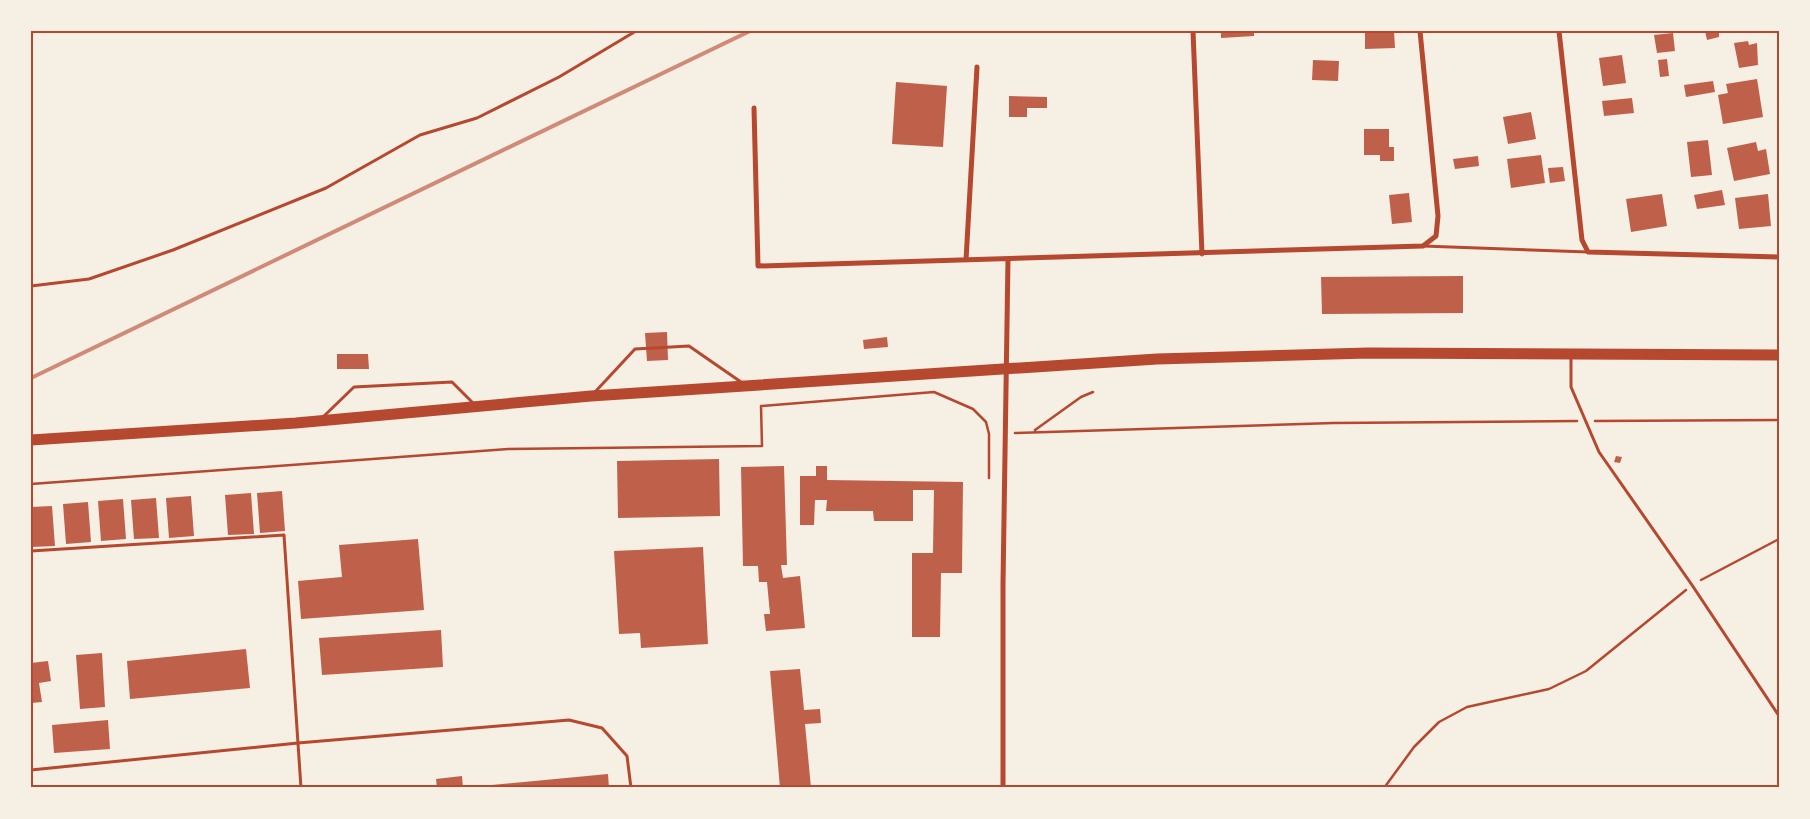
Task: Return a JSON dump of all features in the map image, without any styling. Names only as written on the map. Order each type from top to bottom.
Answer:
[{"type":"main road","points":[[31,440],[320,420],[591,396],[748,387],[1157,358],[1368,353],[1779,355]]},
{"type":"street","points":[[1193,31],[1202,254]]},
{"type":"street","points":[[754,108],[758,266],[1423,246],[1436,236],[1438,216],[1420,31]]},
{"type":"street","points":[[1559,31],[1582,240],[1588,252],[1779,257]]},
{"type":"street","points":[[966,260],[977,67]]},
{"type":"street","points":[[1003,788],[1003,584],[1008,368],[1008,259]]},
{"type":"lane","points":[[31,286],[89,279],[173,250],[326,188],[420,135],[477,118],[543,85],[636,31]]},
{"type":"lane","points":[[1423,246],[1588,252]]},
{"type":"lane","points":[[591,396],[635,349],[646,348],[689,346],[748,387]]},
{"type":"lane","points":[[1571,354],[1571,387],[1610,471],[1692,585],[1779,716]]},
{"type":"lane","points":[[320,420],[354,387],[452,382],[476,407]]},
{"type":"lane","points":[[31,551],[284,535],[301,788]]},
{"type":"lane","points":[[31,770],[298,743],[569,720],[602,728],[628,756],[631,788]]},
{"type":"path","points":[[31,484],[508,448],[762,446],[761,406],[934,392],[973,409],[986,422],[989,434],[989,478]]},
{"type":"path","points":[[1093,392],[1081,397],[1034,431],[1332,423],[1779,420]]},
{"type":"path","points":[[1384,788],[1414,747],[1439,722],[1467,707],[1549,689],[1586,671],[1692,585],[1727,564],[1779,540]]},
{"type":"building","points":[[1221,31],[1254,31],[1254,36],[1221,38]]},
{"type":"building","points":[[1365,31],[1394,31],[1395,48],[1365,49]]},
{"type":"building","points":[[1705,31],[1724,32],[1719,33],[1719,37],[1707,40]]},
{"type":"building","points":[[1673,33],[1675,51],[1657,53],[1654,35]]},
{"type":"building","points":[[1748,41],[1749,45],[1757,43],[1758,65],[1739,68],[1734,43]]},
{"type":"building","points":[[1622,55],[1626,83],[1603,86],[1599,58]]},
{"type":"building","points":[[1667,59],[1669,76],[1660,77],[1658,60]]},
{"type":"building","points":[[1313,60],[1339,61],[1338,81],[1312,80]]},
{"type":"building","points":[[1757,79],[1763,117],[1723,124],[1718,95],[1728,93],[1726,84]]},
{"type":"building","points":[[1713,81],[1715,92],[1686,97],[1684,85]]},
{"type":"building","points":[[896,82],[947,86],[943,147],[892,144]]},
{"type":"building","points":[[1009,96],[1047,97],[1047,108],[1027,108],[1027,117],[1009,117]]},
{"type":"building","points":[[1632,98],[1634,113],[1604,116],[1602,101]]},
{"type":"building","points":[[1531,112],[1536,139],[1508,144],[1503,117]]},
{"type":"building","points":[[1364,129],[1389,129],[1389,147],[1394,147],[1394,161],[1380,161],[1380,155],[1364,155]]},
{"type":"building","points":[[1708,140],[1712,175],[1691,177],[1687,142]]},
{"type":"building","points":[[1756,142],[1758,151],[1766,149],[1770,174],[1734,181],[1727,148]]},
{"type":"building","points":[[1541,155],[1545,183],[1511,188],[1507,159]]},
{"type":"building","points":[[1478,156],[1479,166],[1455,169],[1453,159]]},
{"type":"building","points":[[1563,167],[1565,181],[1550,183],[1548,168]]},
{"type":"building","points":[[1722,190],[1725,205],[1697,209],[1694,195]]},
{"type":"building","points":[[1409,193],[1412,222],[1392,224],[1389,195]]},
{"type":"building","points":[[1662,194],[1667,226],[1631,232],[1626,199]]},
{"type":"building","points":[[1768,194],[1771,226],[1739,229],[1735,198]]},
{"type":"building","points":[[1463,276],[1463,313],[1322,314],[1321,277]]},
{"type":"building","points":[[667,332],[668,360],[647,361],[645,333]]},
{"type":"building","points":[[887,337],[888,347],[864,349],[863,340]]},
{"type":"building","points":[[337,354],[368,354],[369,369],[337,369]]},
{"type":"building","points":[[1616,456],[1622,457],[1620,463],[1614,462]]},
{"type":"building","points":[[719,459],[720,516],[618,518],[617,461]]},
{"type":"building","points":[[784,466],[787,565],[781,565],[783,578],[800,576],[805,628],[766,631],[764,614],[770,614],[767,582],[759,582],[758,566],[743,566],[741,467]]},
{"type":"building","points":[[816,466],[827,466],[827,480],[963,482],[962,573],[941,573],[940,637],[912,637],[912,553],[933,553],[934,490],[913,490],[913,521],[874,521],[873,511],[826,511],[827,500],[815,500],[814,525],[800,525],[800,476],[816,476]]},
{"type":"building","points":[[282,491],[285,531],[260,533],[257,493]]},
{"type":"building","points":[[251,493],[254,534],[228,535],[225,495]]},
{"type":"building","points":[[191,496],[194,536],[169,538],[166,498]]},
{"type":"building","points":[[156,498],[159,538],[134,539],[131,500]]},
{"type":"building","points":[[123,499],[126,539],[101,541],[98,501]]},
{"type":"building","points":[[88,502],[91,542],[66,544],[63,504]]},
{"type":"building","points":[[52,506],[55,546],[31,547],[31,507]]},
{"type":"building","points":[[418,539],[424,610],[301,619],[298,581],[342,577],[339,545]]},
{"type":"building","points":[[703,547],[708,644],[641,648],[640,633],[619,634],[614,551]]},
{"type":"building","points":[[441,630],[443,667],[322,675],[319,638]]},
{"type":"building","points":[[246,649],[250,688],[130,699],[127,661]]},
{"type":"building","points":[[102,653],[105,707],[80,709],[76,655]]},
{"type":"building","points":[[48,661],[51,681],[39,683],[42,702],[31,703],[31,663]]},
{"type":"building","points":[[800,669],[804,710],[820,709],[821,723],[805,724],[811,788],[780,788],[770,671]]},
{"type":"building","points":[[108,720],[110,749],[54,753],[52,725]]},
{"type":"building","points":[[608,774],[609,788],[481,788],[481,786]]},
{"type":"building","points":[[462,776],[463,788],[437,788],[436,779]]},
{"type":"railway","points":[[31,378],[750,31]]}]
